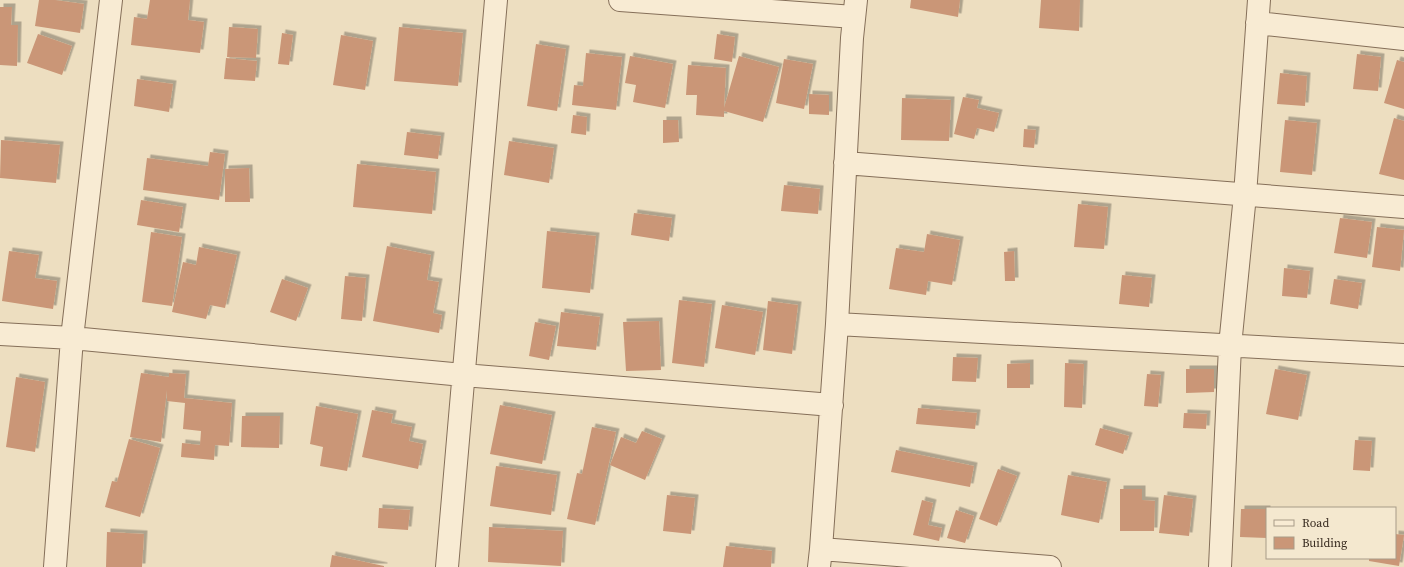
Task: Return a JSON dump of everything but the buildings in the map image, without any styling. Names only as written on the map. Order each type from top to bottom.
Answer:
[{"type":"street","points":[[55,567],[72,338],[111,0]]},
{"type":"street","points":[[446,567],[496,0]]},
{"type":"street","points":[[620,0],[855,8],[832,405],[820,558],[1050,567]]},
{"type":"street","points":[[1220,567],[1230,346],[1245,195],[1259,0]]},
{"type":"street","points":[[1257,22],[1404,40]]},
{"type":"street","points":[[845,163],[1404,207]]},
{"type":"street","points":[[837,324],[1404,355]]},
{"type":"street","points":[[0,334],[72,338],[463,375],[832,405]]}]
